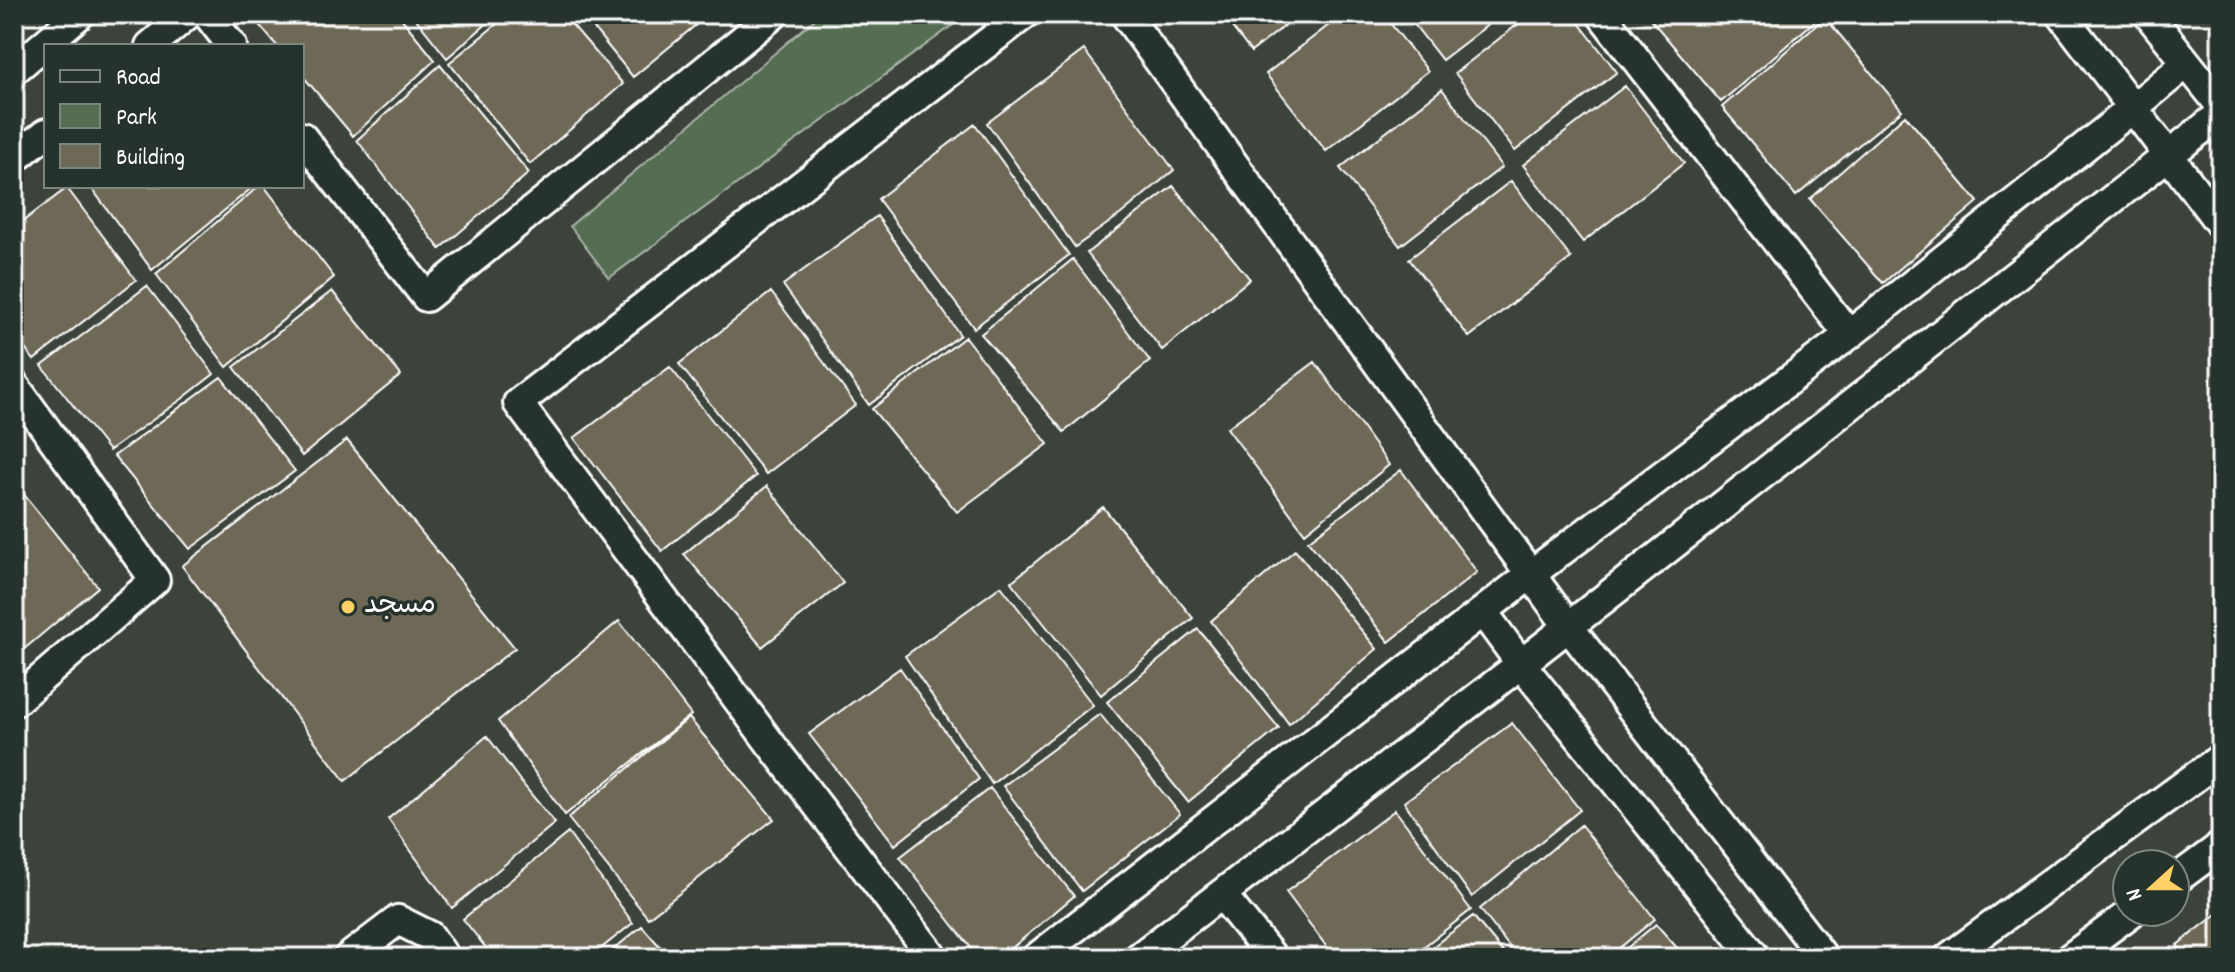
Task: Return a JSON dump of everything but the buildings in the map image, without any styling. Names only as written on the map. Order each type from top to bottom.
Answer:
[{"type":"street","points":[[45,44],[80,14]]},
{"type":"street","points":[[152,44],[188,14]]},
{"type":"street","points":[[207,14],[230,44]]},
{"type":"street","points":[[304,140],[426,297],[774,14]]},
{"type":"street","points":[[934,958],[518,403],[1025,14]]},
{"type":"street","points":[[1125,14],[1568,626],[1824,958]]},
{"type":"street","points":[[1601,14],[1849,335]]},
{"type":"street","points":[[2061,14],[2221,225]]},
{"type":"street","points":[[2148,14],[2221,106]]},
{"type":"street","points":[[14,70],[44,45]]},
{"type":"street","points":[[1036,958],[1531,574],[1849,335],[2187,63]]},
{"type":"street","points":[[1138,958],[1521,664],[2221,114]]},
{"type":"street","points":[[14,159],[44,135]]},
{"type":"street","points":[[14,385],[155,580],[14,702]]},
{"type":"street","points":[[1483,612],[1756,958]]},
{"type":"street","points":[[1948,958],[2221,758]]},
{"type":"street","points":[[2191,868],[2221,846]]},
{"type":"street","points":[[1222,895],[1273,958]]},
{"type":"street","points":[[348,958],[398,920],[430,936],[445,958]]},
{"type":"street","points":[[2070,958],[2111,928]]},
{"type":"green space","points":[[821,14],[968,14],[609,278],[570,226]]},
{"type":"place","name":"مسجد","points":[[348,607]]}]
